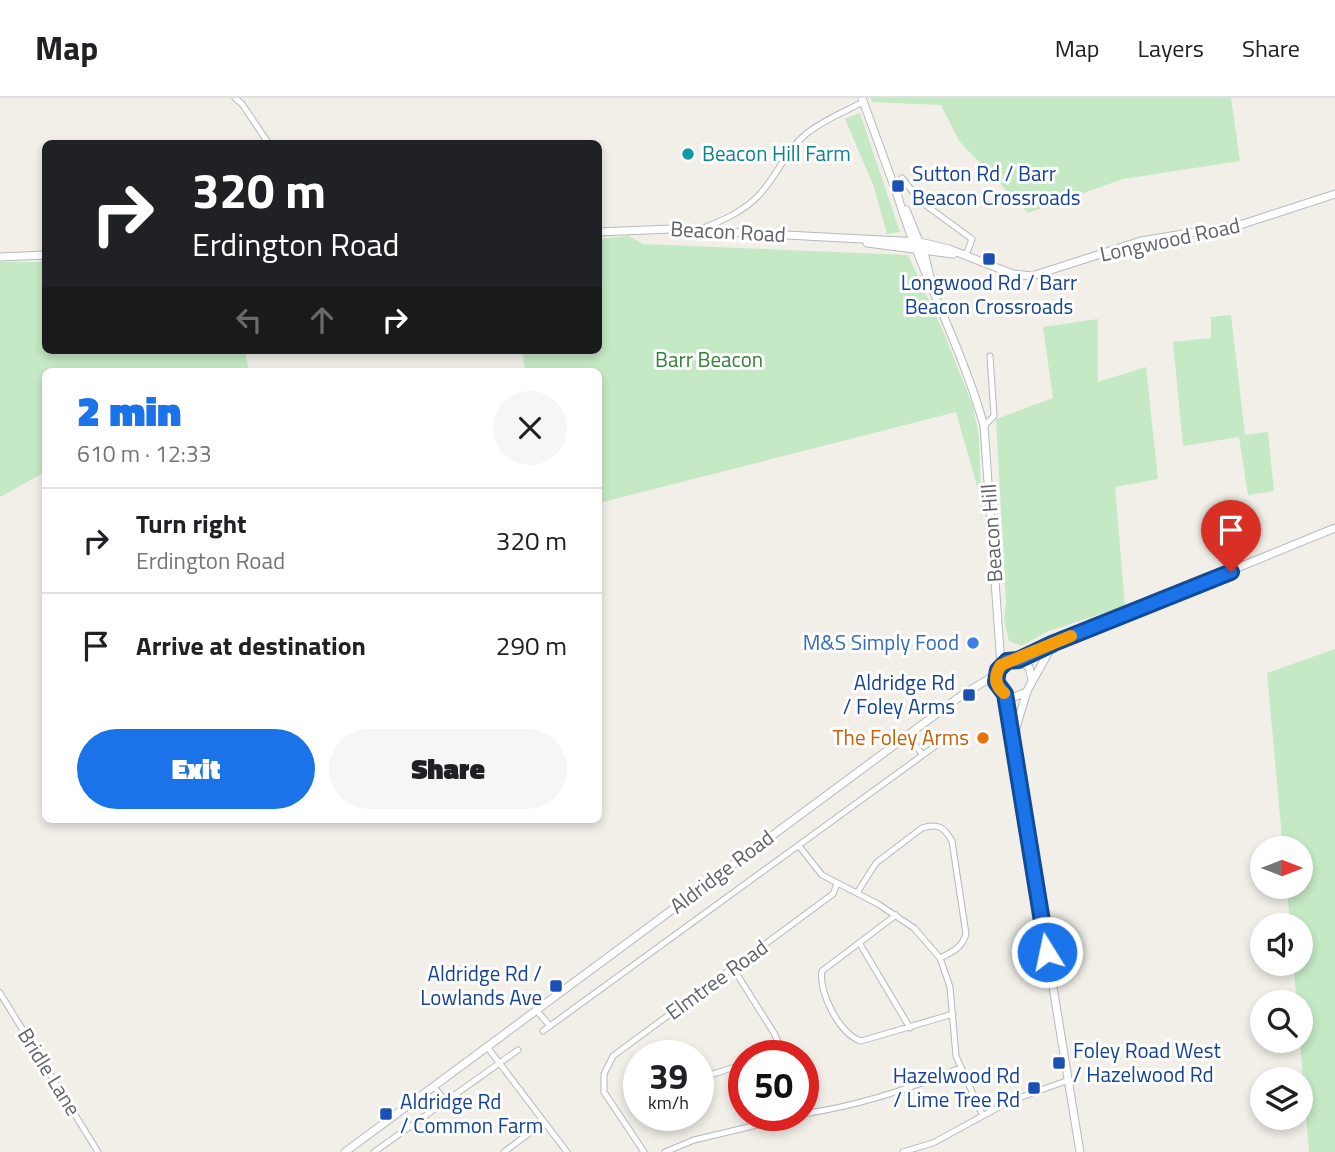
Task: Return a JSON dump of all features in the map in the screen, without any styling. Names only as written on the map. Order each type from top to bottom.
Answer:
[{"type":"main road","name":"Beacon Hill","points":[[862,100],[937,302],[975,395],[984,426],[999,667]]},
{"type":"main road","name":"Longwood Road","points":[[917,246],[949,248],[1013,274],[1032,276],[1141,242],[1243,224],[1335,194]]},
{"type":"main road","name":"Beacon Road","points":[[602,232],[631,229],[698,230],[917,246]]},
{"type":"main road","points":[[0,257],[42,255]]},
{"type":"main road","points":[[1080,1152],[1012,742],[1002,692],[996,678],[999,667],[1335,528]]},
{"type":"main road","points":[[999,639],[1016,659],[1029,667],[1032,681]]},
{"type":"main road","points":[[1012,742],[1027,691],[1054,643]]},
{"type":"main road","name":"Aldridge Road","points":[[345,1152],[962,695],[992,677],[999,667]]},
{"type":"main road","points":[[977,687],[1020,696],[1027,691]]},
{"type":"street","points":[[234,98],[242,104],[266,140]]},
{"type":"street","points":[[698,230],[729,218],[758,196],[805,134],[862,100]]},
{"type":"street","points":[[902,178],[920,201],[972,239],[966,255]]},
{"type":"street","name":"Beacon Hill","points":[[984,426],[993,416],[990,356]]},
{"type":"street","points":[[908,735],[922,754]]},
{"type":"street","name":"Aldridge Road","points":[[543,1031],[949,736]]},
{"type":"street","points":[[857,892],[876,863],[922,828],[932,825],[947,831],[952,841],[966,934],[964,942],[957,949],[940,958]]},
{"type":"street","points":[[799,846],[822,875],[896,915],[914,928],[940,958],[950,988],[953,1040],[960,1068],[982,1114]]},
{"type":"street","name":"Elmtree Road","points":[[644,1152],[604,1092],[603,1081],[613,1056],[833,894],[837,884]]},
{"type":"street","points":[[896,915],[822,971],[820,981],[823,992],[846,1034],[861,1041],[953,1014]]},
{"type":"street","points":[[860,944],[910,1028]]},
{"type":"street","points":[[733,968],[775,1040]]},
{"type":"street","name":"Bridle Lane","points":[[0,993],[98,1152]]},
{"type":"street","points":[[537,1011],[550,1026]]},
{"type":"street","points":[[488,1048],[567,1152]]},
{"type":"street","points":[[373,1152],[518,1050]]},
{"type":"street","points":[[819,1110],[907,1089],[960,1068]]},
{"type":"street","points":[[902,1152],[933,1143],[1010,1101],[1069,1080]]},
{"type":"street","points":[[434,1087],[445,1100]]},
{"type":"street","points":[[504,1152],[544,1122]]},
{"type":"street","points":[[665,1152],[694,1140],[731,1131]]},
{"type":"green space","points":[[871,98],[1231,98],[1240,161],[1123,179],[1028,213],[959,141],[941,105],[872,102]]},
{"type":"green space","points":[[860,113],[900,232],[887,234],[874,187],[845,119]]},
{"type":"green space","name":"Barr Beacon","points":[[629,236],[643,244],[908,255],[973,406],[979,437],[982,527],[979,493],[956,412],[602,502],[602,368],[525,368],[523,354],[602,354],[602,239]]},
{"type":"green space","points":[[0,262],[42,262],[42,354],[246,354],[248,368],[42,368],[42,474],[0,497]]},
{"type":"green space","points":[[1231,315],[1245,435],[1268,432],[1274,491],[1248,495],[1239,437],[1183,446],[1173,342],[1211,338],[1211,317]]},
{"type":"green space","points":[[1098,319],[1098,382],[1146,367],[1158,479],[1115,487],[1125,606],[1049,631],[1021,646],[1009,641],[1004,620],[1006,602],[996,419],[1053,398],[1043,327]]},
{"type":"green space","points":[[1335,649],[1335,1152],[1309,1152],[1307,1130],[1313,1130],[1313,1067],[1302,1067],[1301,1053],[1313,1053],[1313,990],[1296,990],[1294,976],[1313,976],[1313,913],[1289,913],[1288,900],[1313,899],[1313,836],[1282,836],[1267,673]]},
{"type":"slow traffic","points":[[1004,693],[999,689],[996,678],[1001,665],[1071,636]]},
{"type":"place","name":"Beacon Hill Farm","points":[[688,154]]},
{"type":"place","name":"Sutton Rd / Barr Beacon Crossroads","points":[[898,186]]},
{"type":"place","name":"Longwood Rd / Barr Beacon Crossroads","points":[[989,259]]},
{"type":"place","name":"M&S Simply Food","points":[[973,643]]},
{"type":"place","name":"Aldridge Rd / Foley Arms","points":[[969,695]]},
{"type":"place","name":"The Foley Arms","points":[[983,738]]},
{"type":"place","name":"Aldridge Rd / Lowlands Ave","points":[[556,986]]},
{"type":"place","name":"Foley Road West / Hazelwood Rd","points":[[1059,1063]]},
{"type":"place","name":"Hazelwood Rd / Lime Tree Rd","points":[[1034,1088]]},
{"type":"place","name":"Aldridge Rd / Common Farm","points":[[386,1114]]},
{"type":"route","points":[[1047,952],[1005,694],[996,682],[998,670],[1007,661],[1018,660],[1231,572]]}]
